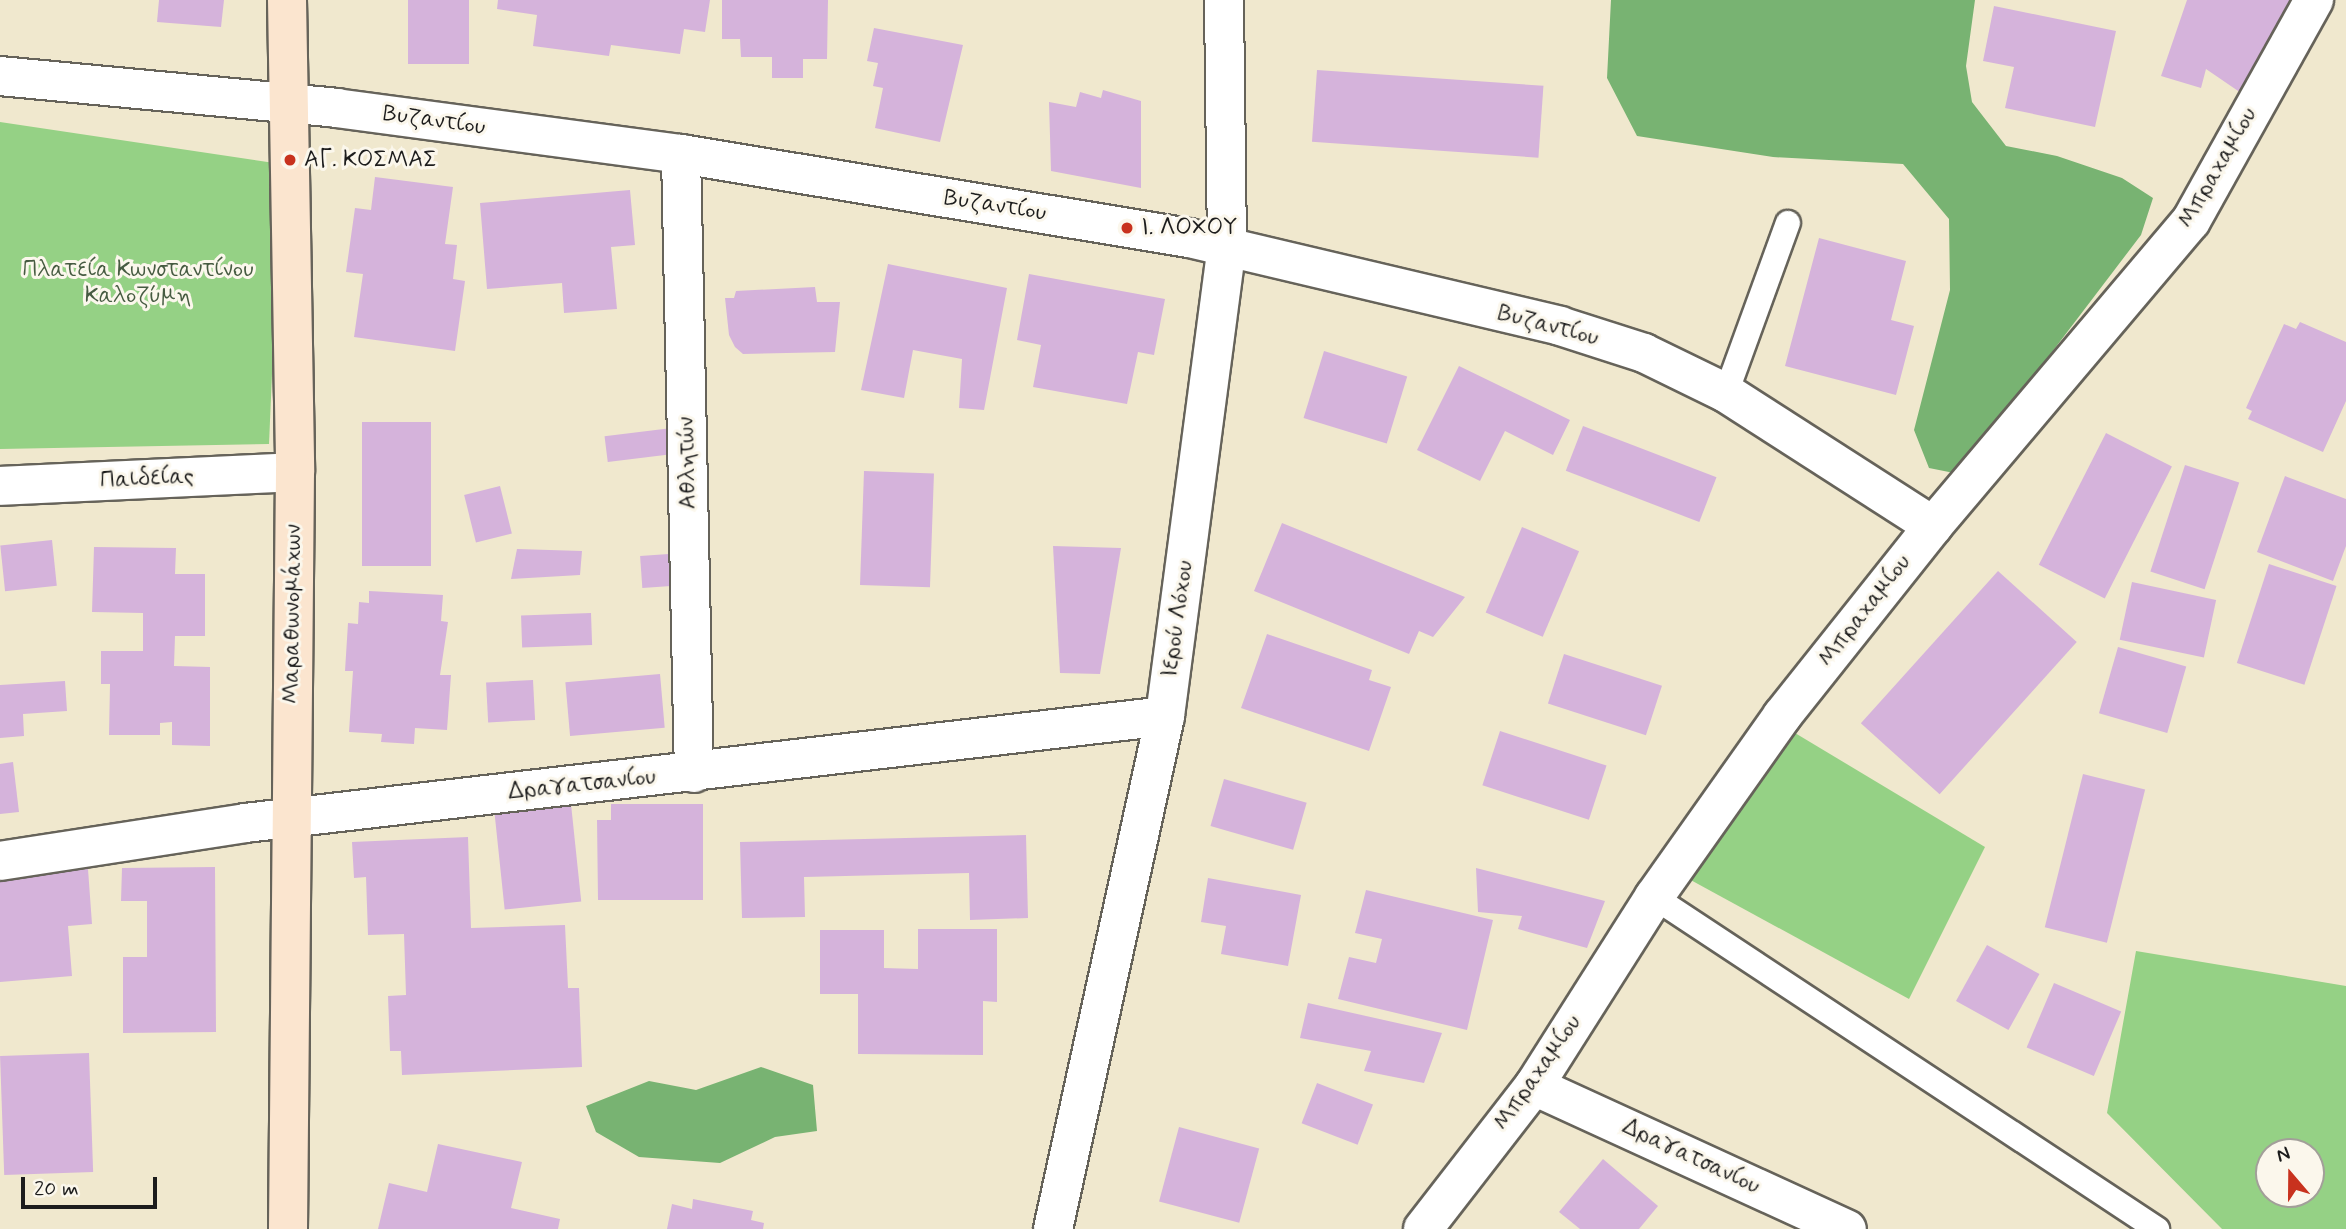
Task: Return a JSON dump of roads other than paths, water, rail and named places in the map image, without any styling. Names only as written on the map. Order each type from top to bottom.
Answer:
[{"type":"street","name":"Μαραθωνομάχων","points":[[287,0],[295,472],[288,1229]]},
{"type":"street","name":"Ιερού Λόχου","points":[[1053,1229],[1165,716],[1227,247],[1223,0]]},
{"type":"street","name":"Μπραχαμίου","points":[[1423,1229],[1450,1189],[1534,1086],[1654,897],[1782,716],[1933,526],[2191,221],[2314,0]]},
{"type":"street","name":"Βυζαντίου","points":[[0,76],[288,103],[681,154],[1227,247],[1560,326],[1644,353],[1726,393],[1933,526]]},
{"type":"street","name":"Αθλητών","points":[[681,154],[694,773]]},
{"type":"street","name":"Παιδείας","points":[[0,486],[295,472]]},
{"type":"street","name":"Δραγατσανίου","points":[[0,861],[290,818],[1165,716]]},
{"type":"street","name":"Δραγατσανίου","points":[[1534,1086],[1845,1228]]},
{"type":"lane","points":[[1726,393],[1788,223]]},
{"type":"lane","points":[[1654,897],[2157,1229]]},
{"type":"place","name":"ΑΓ. ΚΟΣΜΑΣ","points":[[290,160]]},
{"type":"place","name":"Ι. ΛΟΧΟΥ","points":[[1127,228]]},
{"type":"park label","name":"Πλατεία Κωνσταντίνου Καλοζύμη","points":[[138,283]]}]
